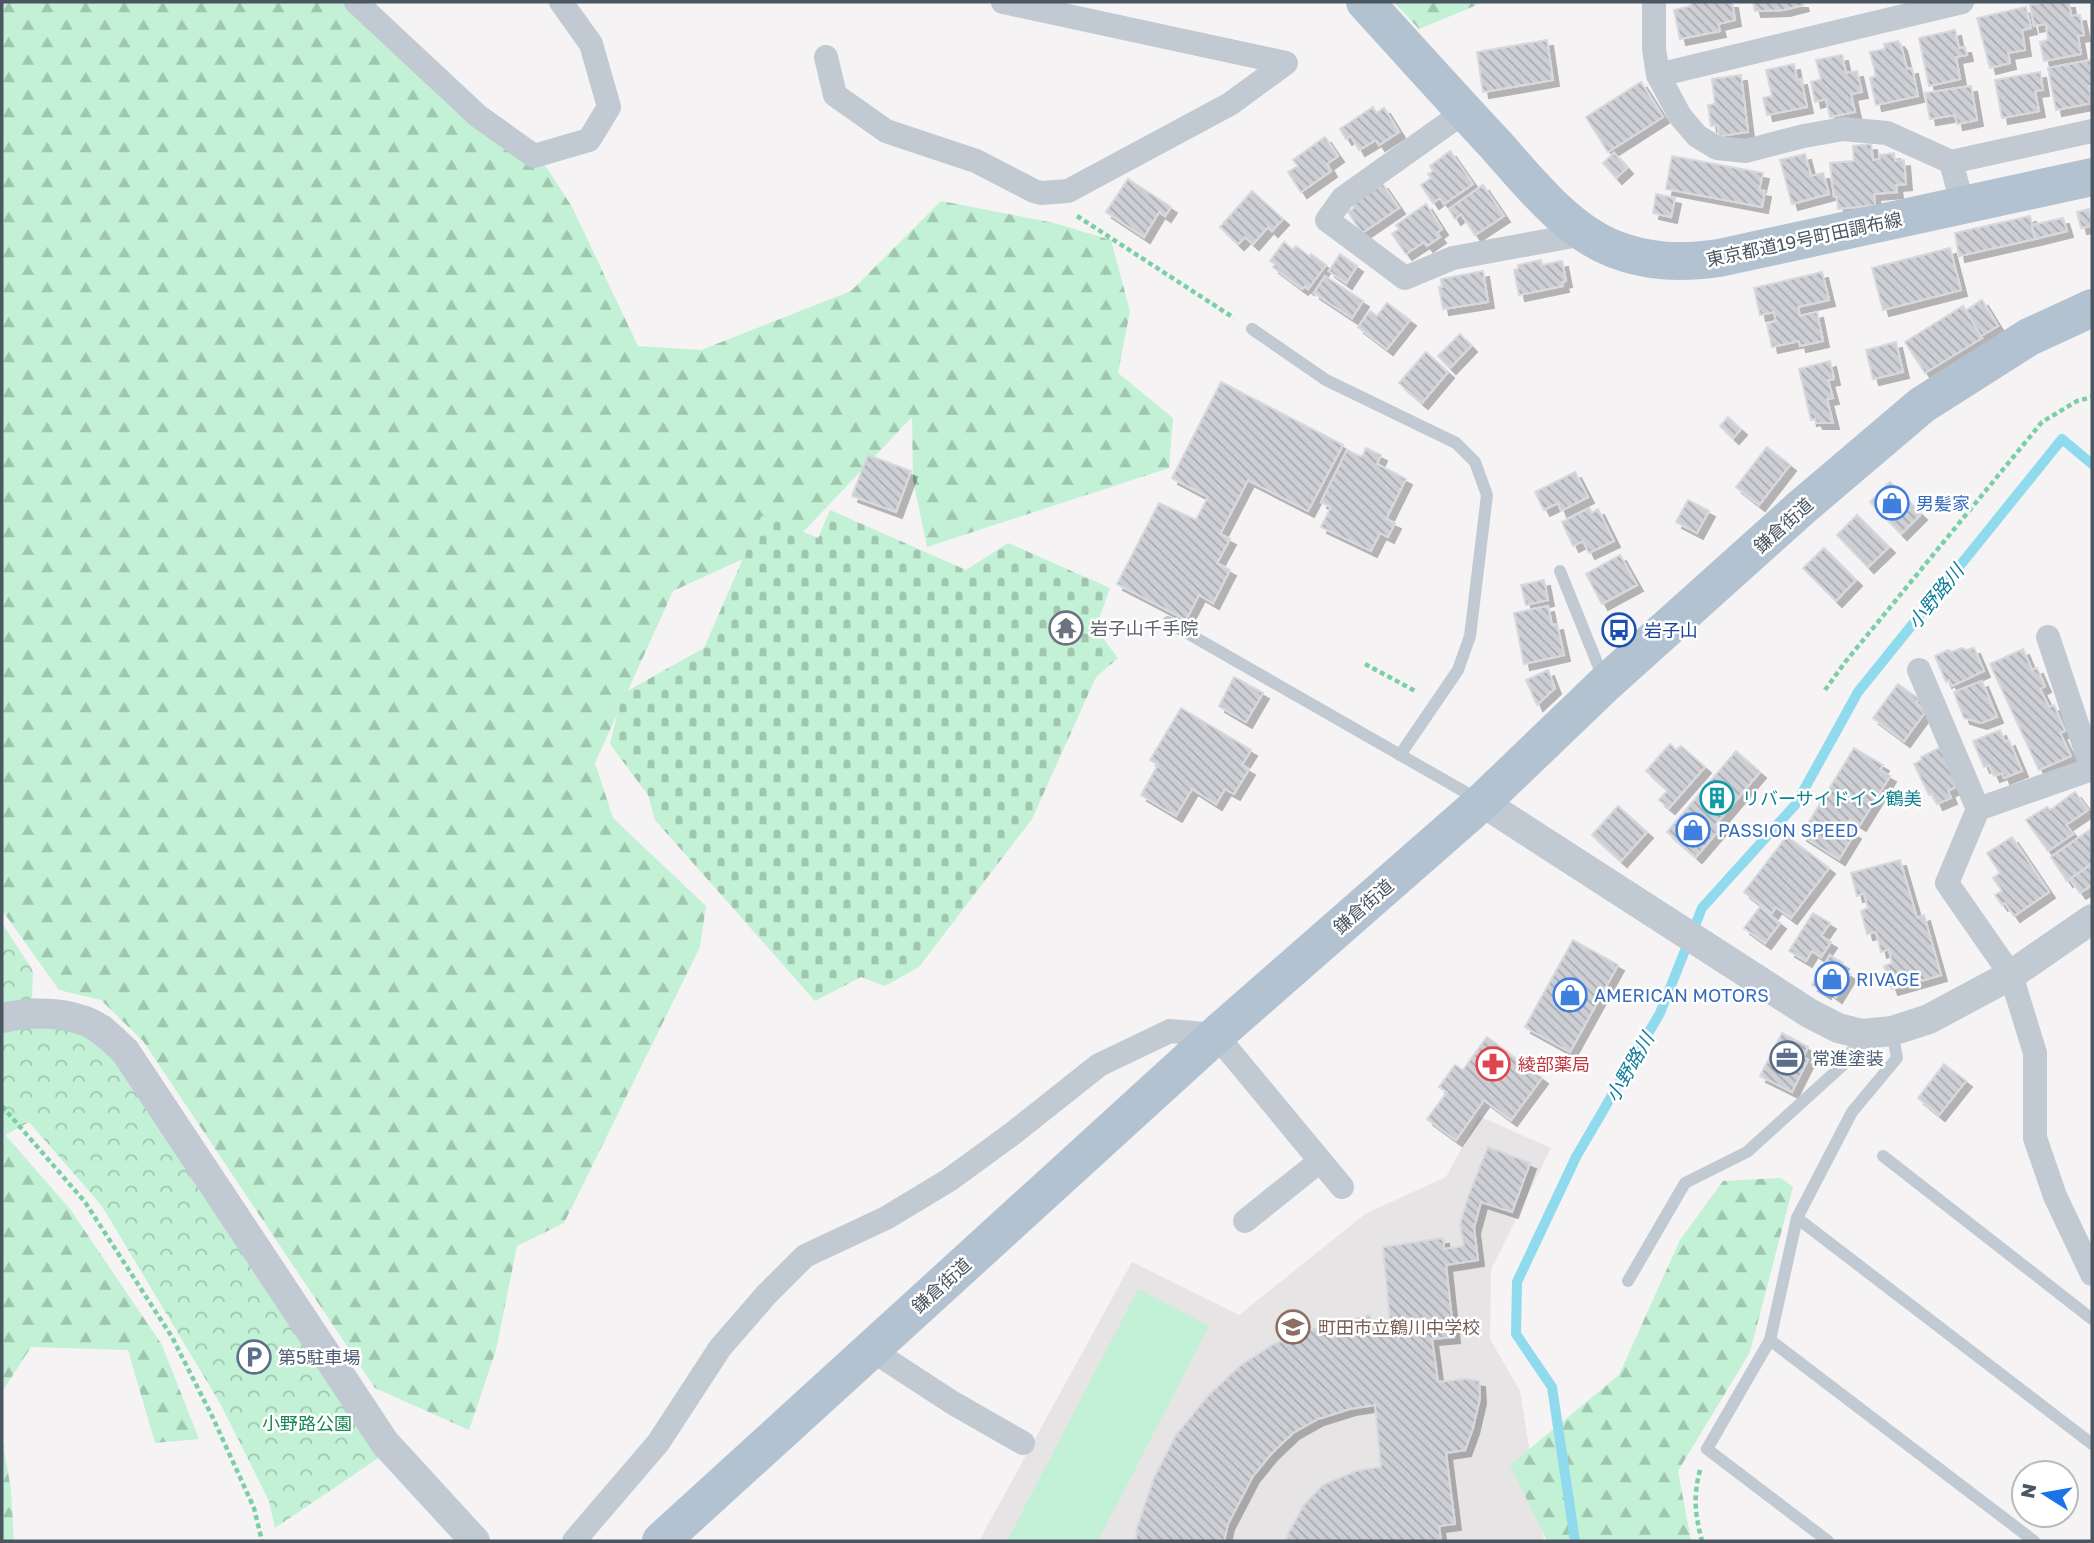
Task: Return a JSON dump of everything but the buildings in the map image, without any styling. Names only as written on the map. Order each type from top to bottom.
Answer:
[{"type":"main road","name":"東京都道19号町田調布線","points":[[1365,2],[1543,197],[1584,234],[1613,249],[1650,259],[1686,262],[1719,258],[2092,177]]},
{"type":"main road","name":"鎌倉街道","points":[[661,1541],[1216,1035],[1482,802],[1606,683],[1802,506],[1922,405],[2029,337],[2092,308]]},
{"type":"street","points":[[356,2],[478,116],[534,156],[589,139],[609,107],[591,44],[561,2]]},
{"type":"street","points":[[826,57],[835,95],[886,131],[976,161],[1041,193],[1068,191],[1230,104],[1286,63],[1003,2]]},
{"type":"street","points":[[1654,2],[1654,49],[1658,75],[1680,116],[1697,136],[1717,148],[1746,151],[1843,129],[1887,133],[1951,162],[2092,131]]},
{"type":"street","points":[[1658,75],[1962,2]]},
{"type":"street","points":[[1464,112],[1343,198],[1327,220],[1405,278],[1453,258],[1584,234]]},
{"type":"street","points":[[1951,162],[1963,206]]},
{"type":"street","points":[[1978,810],[2092,769],[2048,636]]},
{"type":"street","points":[[1919,670],[1978,810],[1947,883],[2011,975],[2035,1054],[2035,1138],[2054,1196],[2092,1274]]},
{"type":"street","points":[[1482,802],[1809,1013],[1838,1028],[1862,1034],[1892,1031],[1929,1019],[2011,975],[2092,919]]},
{"type":"street","points":[[2,1018],[28,1013],[59,1015],[87,1021],[125,1051],[385,1443],[475,1541]]},
{"type":"street","points":[[574,1541],[658,1443],[720,1348],[766,1295],[805,1256],[886,1218],[949,1180],[1099,1065],[1170,1031],[1216,1035],[1342,1187]]},
{"type":"street","points":[[1245,1221],[1320,1161]]},
{"type":"street","points":[[870,1349],[953,1403],[1023,1443]]},
{"type":"lane","points":[[1252,329],[1326,380],[1457,443],[1475,462],[1487,495],[1470,636],[1458,670],[1400,755]]},
{"type":"lane","points":[[1560,571],[1606,683]]},
{"type":"lane","points":[[1168,622],[1482,802]]},
{"type":"lane","points":[[1828,1541],[1707,1449],[1770,1340],[1797,1218],[1852,1112],[1897,1058],[1892,1031]]},
{"type":"lane","points":[[1628,1281],[1685,1183],[1747,1152],[1844,1064],[1862,1034]]},
{"type":"lane","points":[[1883,1156],[2092,1320]]},
{"type":"lane","points":[[1797,1218],[2092,1444]]},
{"type":"lane","points":[[1770,1340],[2034,1541]]},
{"type":"path","points":[[1041,193],[1252,329]]},
{"type":"path","points":[[1825,690],[2042,422],[2077,401],[2092,397]]},
{"type":"path","points":[[1365,664],[1436,702]]},
{"type":"path","points":[[2,1106],[85,1202],[172,1337],[254,1508],[262,1541]]},
{"type":"path","points":[[1702,1541],[1695,1512],[1697,1482],[1707,1449]]},
{"type":"shaded area","name":"町田市立鶴川中学校","points":[[1479,1116],[1551,1148],[1491,1270],[1490,1339],[1520,1391],[1544,1541],[979,1541],[1132,1262],[1239,1315],[1365,1214],[1446,1177]]},
{"type":"green space","points":[[2,2],[369,2],[547,168],[572,207],[638,346],[701,350],[851,291],[941,201],[1054,223],[1111,240],[1130,311],[1118,373],[1173,418],[1169,468],[927,547],[913,480],[912,417],[804,531],[673,591],[595,763],[613,818],[706,906],[700,947],[564,1223],[517,1246],[496,1350],[469,1430],[375,1388],[143,1041],[101,1000],[59,990],[2,910]]},
{"type":"green space","points":[[1394,2],[1484,2],[1419,29]]},
{"type":"green space","points":[[830,510],[966,570],[1008,543],[1110,588],[1100,616],[1100,634],[1118,658],[1096,677],[1032,819],[919,967],[885,986],[861,977],[815,1001],[655,820],[648,795],[610,744],[622,694],[704,648],[762,515],[818,538]]},
{"type":"green space","name":"小野路公園","points":[[2,923],[33,971],[32,998],[88,1006],[112,1018],[136,1045],[402,1442],[275,1528],[269,1501],[221,1405],[102,1206],[29,1122],[2,1137]]},
{"type":"green space","points":[[2,1131],[70,1209],[162,1345],[199,1439],[155,1443],[128,1350],[31,1347],[2,1392]]},
{"type":"green space","points":[[1781,1178],[1793,1187],[1750,1352],[1678,1471],[1691,1541],[1547,1541],[1510,1465],[1619,1375],[1680,1240],[1723,1181]]},
{"type":"green space","points":[[1138,1289],[1209,1326],[1098,1541],[1007,1541]]},
{"type":"green space","points":[[2,1437],[11,1490],[14,1541],[2,1541]]},
{"type":"waterway","name":"小野路川","points":[[1575,1541],[1552,1387],[1516,1334],[1517,1282],[1576,1157],[1660,1013],[1702,908],[1796,804],[1858,692],[2062,439],[2092,464]]},
{"type":"place","name":"男髪家","points":[[1892,503]]},
{"type":"place","name":"岩子山千手院","points":[[1066,628]]},
{"type":"place","name":"岩子山","points":[[1619,630]]},
{"type":"place","name":"リバーサイドイン鶴美","points":[[1717,798]]},
{"type":"place","name":"PASSION SPEED","points":[[1693,830]]},
{"type":"place","name":"RIVAGE","points":[[1832,979]]},
{"type":"place","name":"AMERICAN MOTORS","points":[[1570,995]]},
{"type":"place","name":"常進塗装","points":[[1787,1058]]},
{"type":"place","name":"綾部薬局","points":[[1493,1064]]},
{"type":"place","name":"町田市立鶴川中学校","points":[[1293,1327]]},
{"type":"place","name":"第5駐車場","points":[[254,1357]]}]
